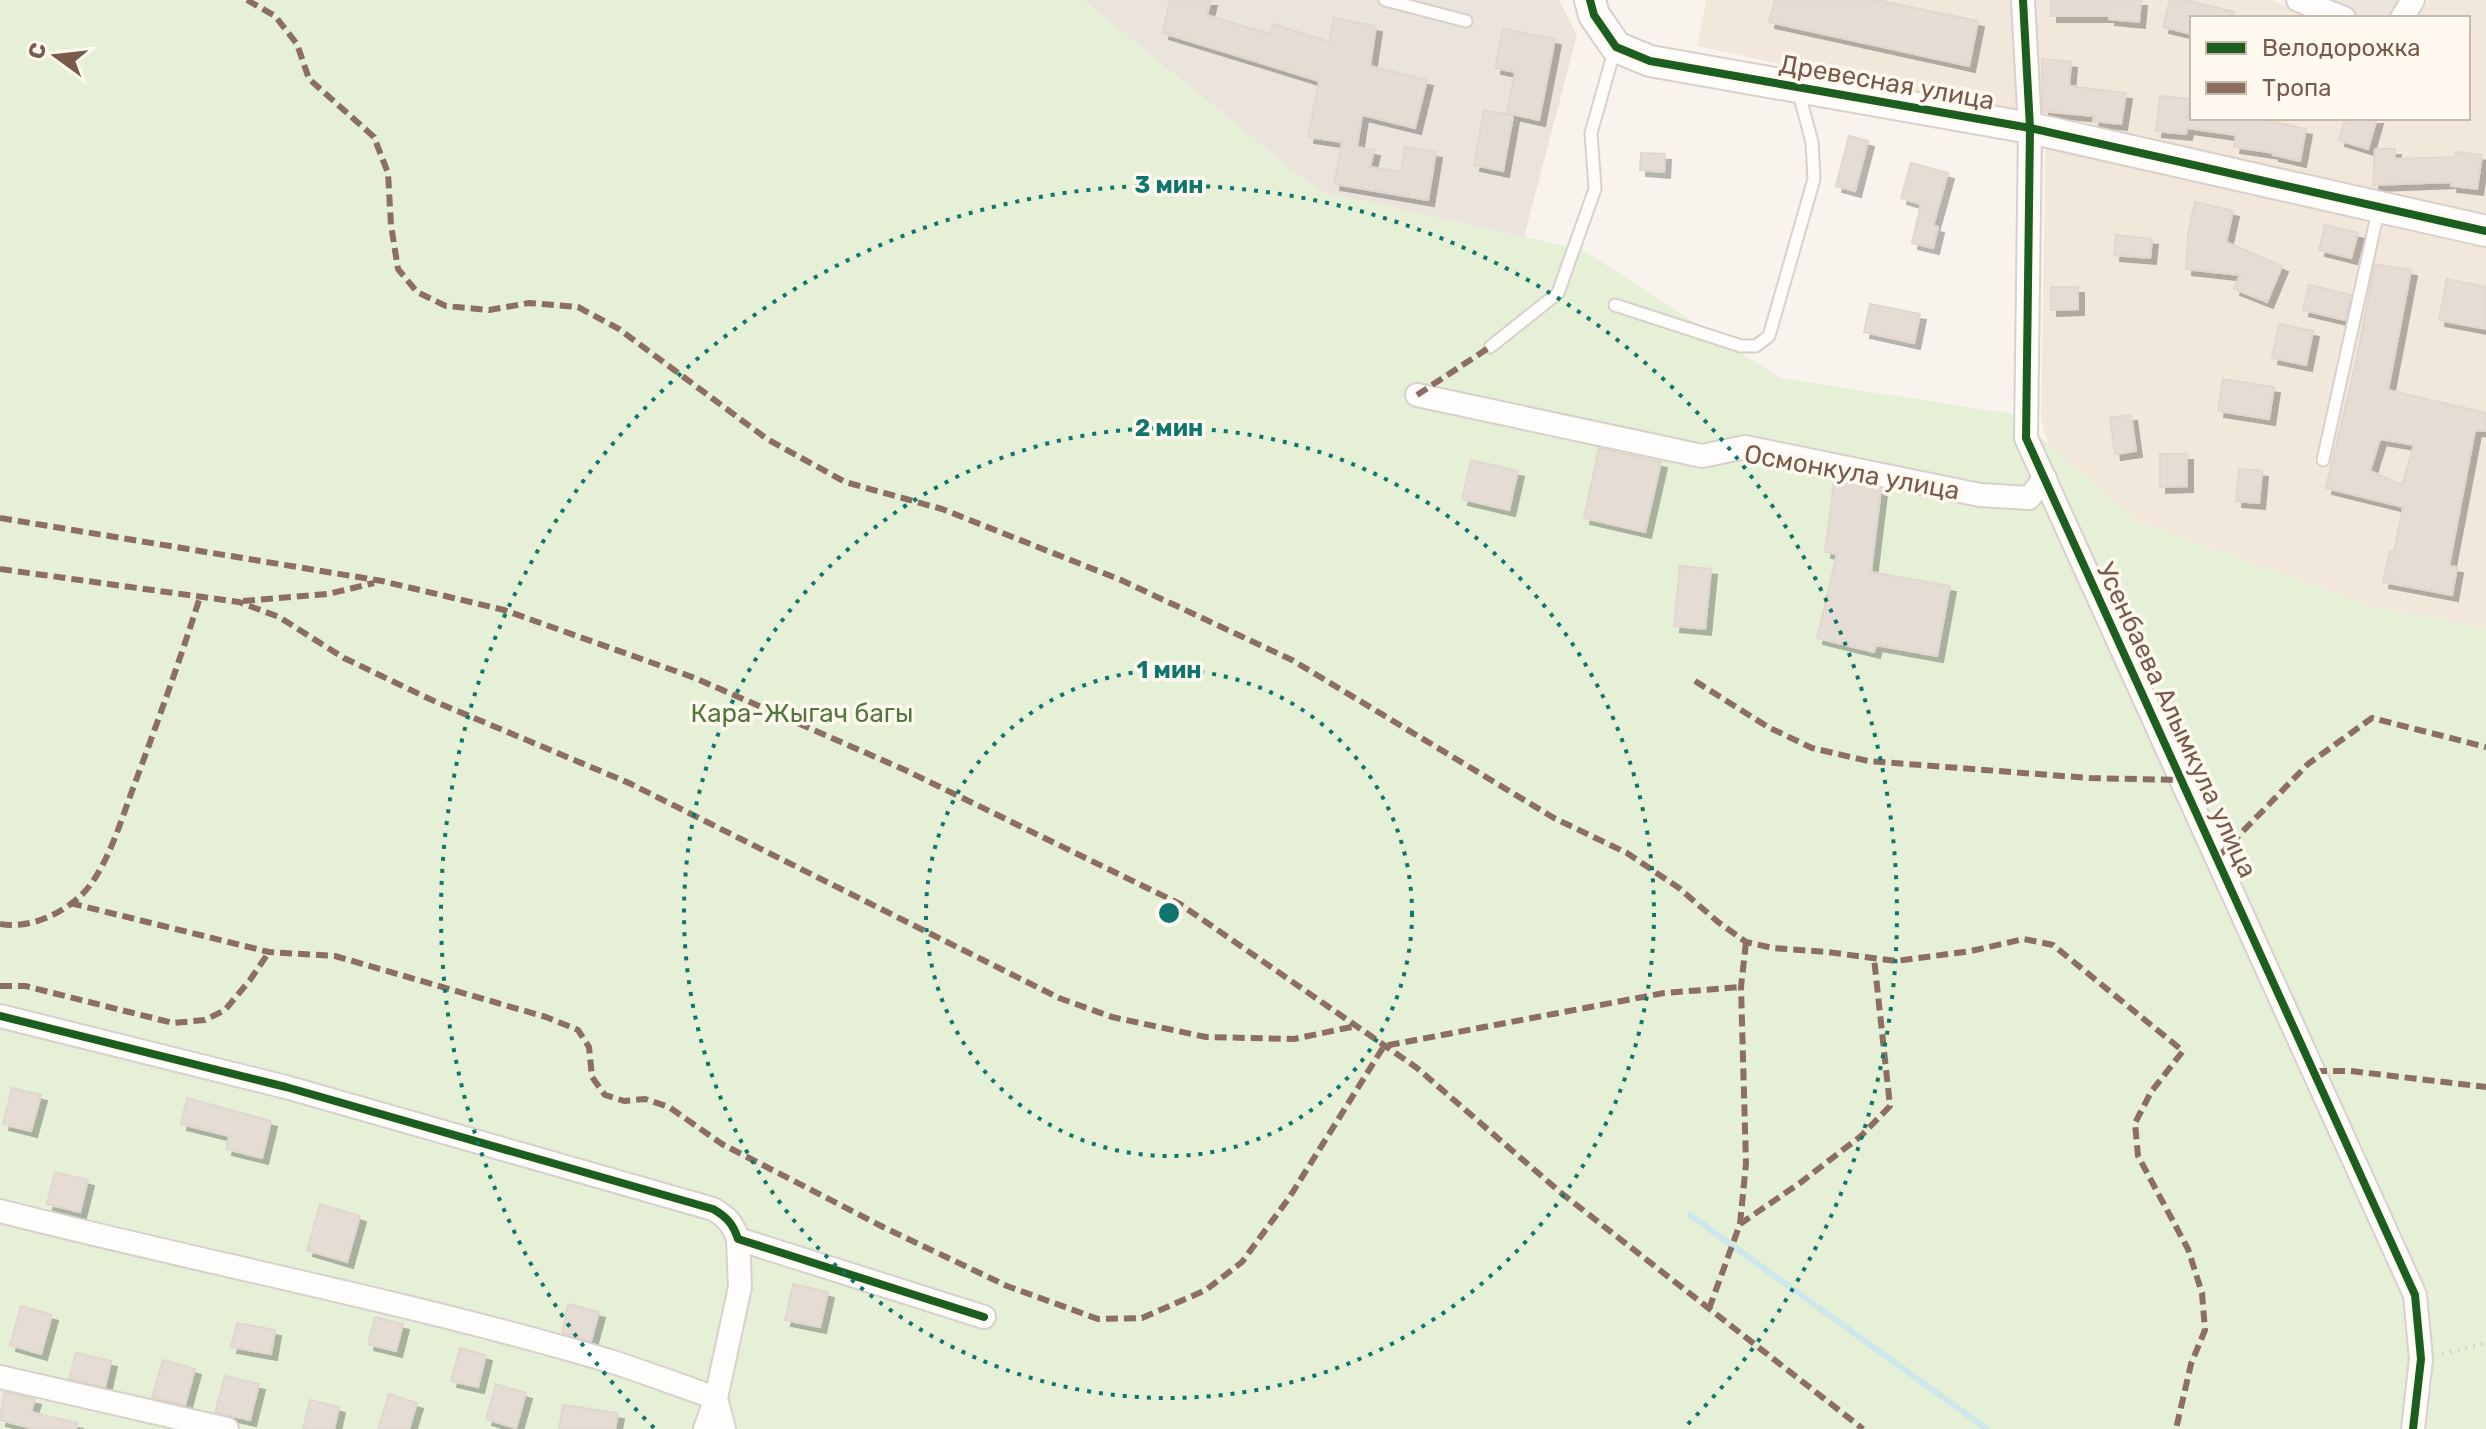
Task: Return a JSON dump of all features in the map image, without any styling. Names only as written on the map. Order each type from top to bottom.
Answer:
[{"type":"street","points":[[1590,0],[1594,15],[1616,47]]},
{"type":"street","name":"Усенбаева Алымкула улица","points":[[2023,0],[2030,128],[2026,438],[2415,1295],[2421,1359],[2413,1429]]},
{"type":"street","points":[[2298,0],[2339,16]]},
{"type":"street","name":"Древесная улица","points":[[1616,47],[1650,61],[2030,128],[2486,231]]},
{"type":"street","name":"Осмонкула улица","points":[[1417,395],[1702,456],[1745,447],[1980,495],[2029,498],[2045,478]]},
{"type":"street","points":[[0,1016],[286,1087],[713,1209],[725,1215],[738,1239],[740,1287],[716,1398],[705,1429]]},
{"type":"street","points":[[0,1211],[481,1326],[615,1363],[716,1398]]},
{"type":"street","points":[[738,1239],[984,1317]]},
{"type":"street","points":[[0,1377],[227,1429]]},
{"type":"street","points":[[716,1398],[724,1429]]},
{"type":"lane","points":[[1385,0],[1466,21]]},
{"type":"lane","points":[[1490,347],[1558,293],[1595,189],[1591,133],[1616,47]]},
{"type":"lane","points":[[1615,305],[1741,346],[1756,346],[1769,336],[1814,179],[1812,142],[1797,87]]},
{"type":"lane","points":[[2323,460],[2379,207]]},
{"type":"path","points":[[2421,1359],[2486,1343]]},
{"type":"shaded area","points":[[1083,0],[1559,0],[1577,35],[1524,237],[1318,191]]},
{"type":"shaded area","points":[[1706,0],[2271,0],[2312,16],[2190,16],[2190,120],[2470,120],[2470,16],[2418,16],[2429,0],[2486,0],[2486,629],[2369,606],[2136,521],[2048,444],[2041,419],[2046,122],[1697,46]]},
{"type":"shaded area","points":[[2316,0],[2401,0],[2391,16],[2356,16]]},
{"type":"green space","name":"Кара-Жыгач багы","points":[[0,0],[1083,0],[1318,191],[1583,250],[1780,378],[2014,414],[2136,521],[2369,606],[2486,629],[2486,1429],[0,1429]]},
{"type":"building","points":[[1170,0],[1211,0],[1207,15],[1270,34],[1273,24],[1329,42],[1334,18],[1376,26],[1370,66],[1427,80],[1415,128],[1362,115],[1357,147],[1374,150],[1370,167],[1401,172],[1405,147],[1436,152],[1428,200],[1334,184],[1342,142],[1308,137],[1319,81],[1163,33]]},
{"type":"building","points":[[1775,0],[1877,0],[1978,21],[1969,66],[1769,22]]},
{"type":"building","points":[[2051,0],[2141,0],[2139,22],[2109,19],[2109,16],[2051,16]]},
{"type":"building","points":[[2170,0],[2186,0],[2234,12],[2233,16],[2190,16],[2190,34],[2163,27]]},
{"type":"building","points":[[1503,29],[1555,39],[1539,120],[1507,113],[1515,72],[1495,68]]},
{"type":"building","points":[[2042,59],[2071,62],[2069,86],[2126,93],[2121,124],[2093,121],[2094,116],[2043,111]]},
{"type":"building","points":[[2160,96],[2190,99],[2190,120],[2264,120],[2306,129],[2300,161],[2274,153],[2234,147],[2236,135],[2187,128],[2186,134],[2156,131]]},
{"type":"building","points":[[1484,110],[1513,116],[1503,171],[1474,165]]},
{"type":"building","points":[[2344,120],[2376,120],[2368,149],[2339,140]]},
{"type":"building","points":[[1849,136],[1868,141],[1855,191],[1836,186]]},
{"type":"building","points":[[2375,149],[2395,149],[2395,159],[2455,157],[2456,152],[2482,155],[2477,189],[2451,186],[2452,182],[2373,185]]},
{"type":"building","points":[[1641,153],[1665,154],[1664,172],[1640,170]]},
{"type":"building","points":[[1911,163],[1948,173],[1933,226],[1938,227],[1933,248],[1912,243],[1921,204],[1901,198]]},
{"type":"building","points":[[2195,202],[2233,211],[2226,242],[2282,266],[2267,302],[2234,289],[2240,275],[2186,269],[2188,234]]},
{"type":"building","points":[[2325,225],[2358,233],[2351,258],[2319,250]]},
{"type":"building","points":[[2116,235],[2152,239],[2150,258],[2114,255]]},
{"type":"building","points":[[2375,264],[2411,270],[2388,390],[2486,413],[2486,431],[2475,430],[2449,566],[2457,567],[2452,595],[2383,582],[2390,551],[2394,552],[2403,507],[2326,488]],"holes":[[[2380,439],[2414,445],[2402,485],[2370,471]]]},
{"type":"building","points":[[2447,279],[2486,287],[2486,329],[2439,320]]},
{"type":"building","points":[[2309,285],[2351,295],[2345,320],[2303,310]]},
{"type":"building","points":[[2051,287],[2078,287],[2078,309],[2051,310]]},
{"type":"building","points":[[1870,304],[1920,314],[1914,343],[1864,332]]},
{"type":"building","points":[[2279,324],[2313,331],[2306,365],[2272,358]]},
{"type":"building","points":[[2223,379],[2274,387],[2269,419],[2218,411]]},
{"type":"building","points":[[2131,415],[2136,451],[2115,454],[2110,418]]},
{"type":"building","points":[[1599,448],[1661,462],[1645,532],[1584,518]]},
{"type":"building","points":[[2160,454],[2187,454],[2187,486],[2160,487]]},
{"type":"building","points":[[1471,460],[1518,471],[1509,510],[1462,499]]},
{"type":"building","points":[[2239,469],[2262,471],[2259,503],[2236,501]]},
{"type":"building","points":[[1834,482],[1881,489],[1871,572],[1950,586],[1937,656],[1876,645],[1874,652],[1817,638],[1837,554],[1825,552]]},
{"type":"building","points":[[1680,566],[1711,569],[1705,629],[1674,626]]},
{"type":"building","points":[[12,1088],[41,1095],[31,1131],[3,1124]]},
{"type":"building","points":[[187,1098],[271,1121],[262,1158],[226,1149],[229,1136],[181,1124]]},
{"type":"building","points":[[55,1172],[88,1180],[80,1212],[47,1204]]},
{"type":"building","points":[[320,1204],[360,1216],[347,1262],[307,1250]]},
{"type":"building","points":[[793,1284],[828,1292],[820,1327],[785,1320]]},
{"type":"building","points":[[568,1304],[599,1312],[591,1341],[562,1333]]},
{"type":"building","points":[[21,1306],[52,1315],[41,1354],[10,1345]]},
{"type":"building","points":[[375,1317],[403,1324],[396,1351],[368,1344]]},
{"type":"building","points":[[237,1323],[275,1330],[271,1354],[231,1347]]},
{"type":"building","points":[[460,1348],[486,1355],[478,1387],[451,1381]]},
{"type":"building","points":[[76,1353],[111,1361],[105,1387],[69,1379]]},
{"type":"building","points":[[163,1360],[195,1369],[185,1405],[152,1397]]},
{"type":"building","points":[[225,1376],[259,1384],[250,1420],[215,1412]]},
{"type":"building","points":[[496,1384],[526,1393],[516,1428],[486,1419]]},
{"type":"building","points":[[4,1392],[35,1399],[31,1412],[77,1423],[76,1429],[35,1429],[0,1420]]},
{"type":"building","points":[[389,1394],[417,1403],[409,1429],[378,1429]]},
{"type":"building","points":[[310,1400],[339,1407],[334,1429],[303,1429]]},
{"type":"building","points":[[563,1405],[618,1413],[615,1429],[559,1429]]},
{"type":"waterway","points":[[1690,1215],[1987,1429]]},
{"type":"marked path","points":[[247,0],[275,16],[297,44],[309,79],[374,137],[388,173],[391,225],[398,269],[417,292],[446,306],[489,310],[529,303],[578,307],[619,329],[767,439],[845,482],[942,509],[1121,580],[1292,660],[1554,818],[1627,853],[1679,888],[1746,942],[1773,948],[1896,961],[1971,951],[2024,939],[2053,945],[2183,1051],[2151,1092],[2135,1123],[2138,1156],[2188,1249],[2202,1293],[2205,1330],[2191,1364],[2176,1429]]},
{"type":"marked path","points":[[1417,395],[1490,347]]},
{"type":"marked path","points":[[0,518],[382,581],[504,610],[695,678],[905,770],[1180,904],[1417,1068],[1560,1192],[1863,1429]]},
{"type":"marked path","points":[[0,569],[239,602],[279,617],[344,658],[436,702],[629,783],[1059,998],[1112,1017],[1206,1037],[1294,1039],[1356,1026]]},
{"type":"marked path","points":[[243,601],[328,594],[374,583]]},
{"type":"marked path","points":[[0,924],[25,924],[50,916],[73,902],[91,884],[121,822],[200,597]]},
{"type":"marked path","points":[[1695,681],[1768,727],[1812,748],[1868,761],[2089,778],[2183,780]]},
{"type":"marked path","points":[[2218,857],[2308,764],[2372,718],[2486,747]]},
{"type":"marked path","points":[[70,903],[269,952],[335,956],[546,1017],[578,1030],[589,1047],[592,1077],[605,1095],[624,1101],[645,1099],[669,1107],[722,1144],[883,1227],[1007,1286],[1098,1319],[1142,1318],[1206,1290],[1242,1262],[1289,1198],[1384,1046],[1664,993],[1741,987]]},
{"type":"marked path","points":[[1740,1224],[1746,1164],[1741,987],[1746,942]]},
{"type":"marked path","points":[[0,986],[25,986],[173,1023],[205,1020],[225,1010],[269,952]]},
{"type":"marked path","points":[[1709,1309],[1740,1224],[1861,1136],[1890,1106],[1874,958]]},
{"type":"marked path","points":[[2315,1071],[2351,1071],[2486,1087]]},
{"type":"cycle path","points":[[1590,0],[1594,15],[1616,47],[1650,61],[2030,128],[2486,231]]},
{"type":"cycle path","points":[[2023,0],[2030,128],[2026,438],[2415,1295],[2421,1359],[2413,1429]]},
{"type":"cycle path","points":[[0,1016],[286,1087],[713,1209],[729,1221],[738,1239],[984,1317]]}]
